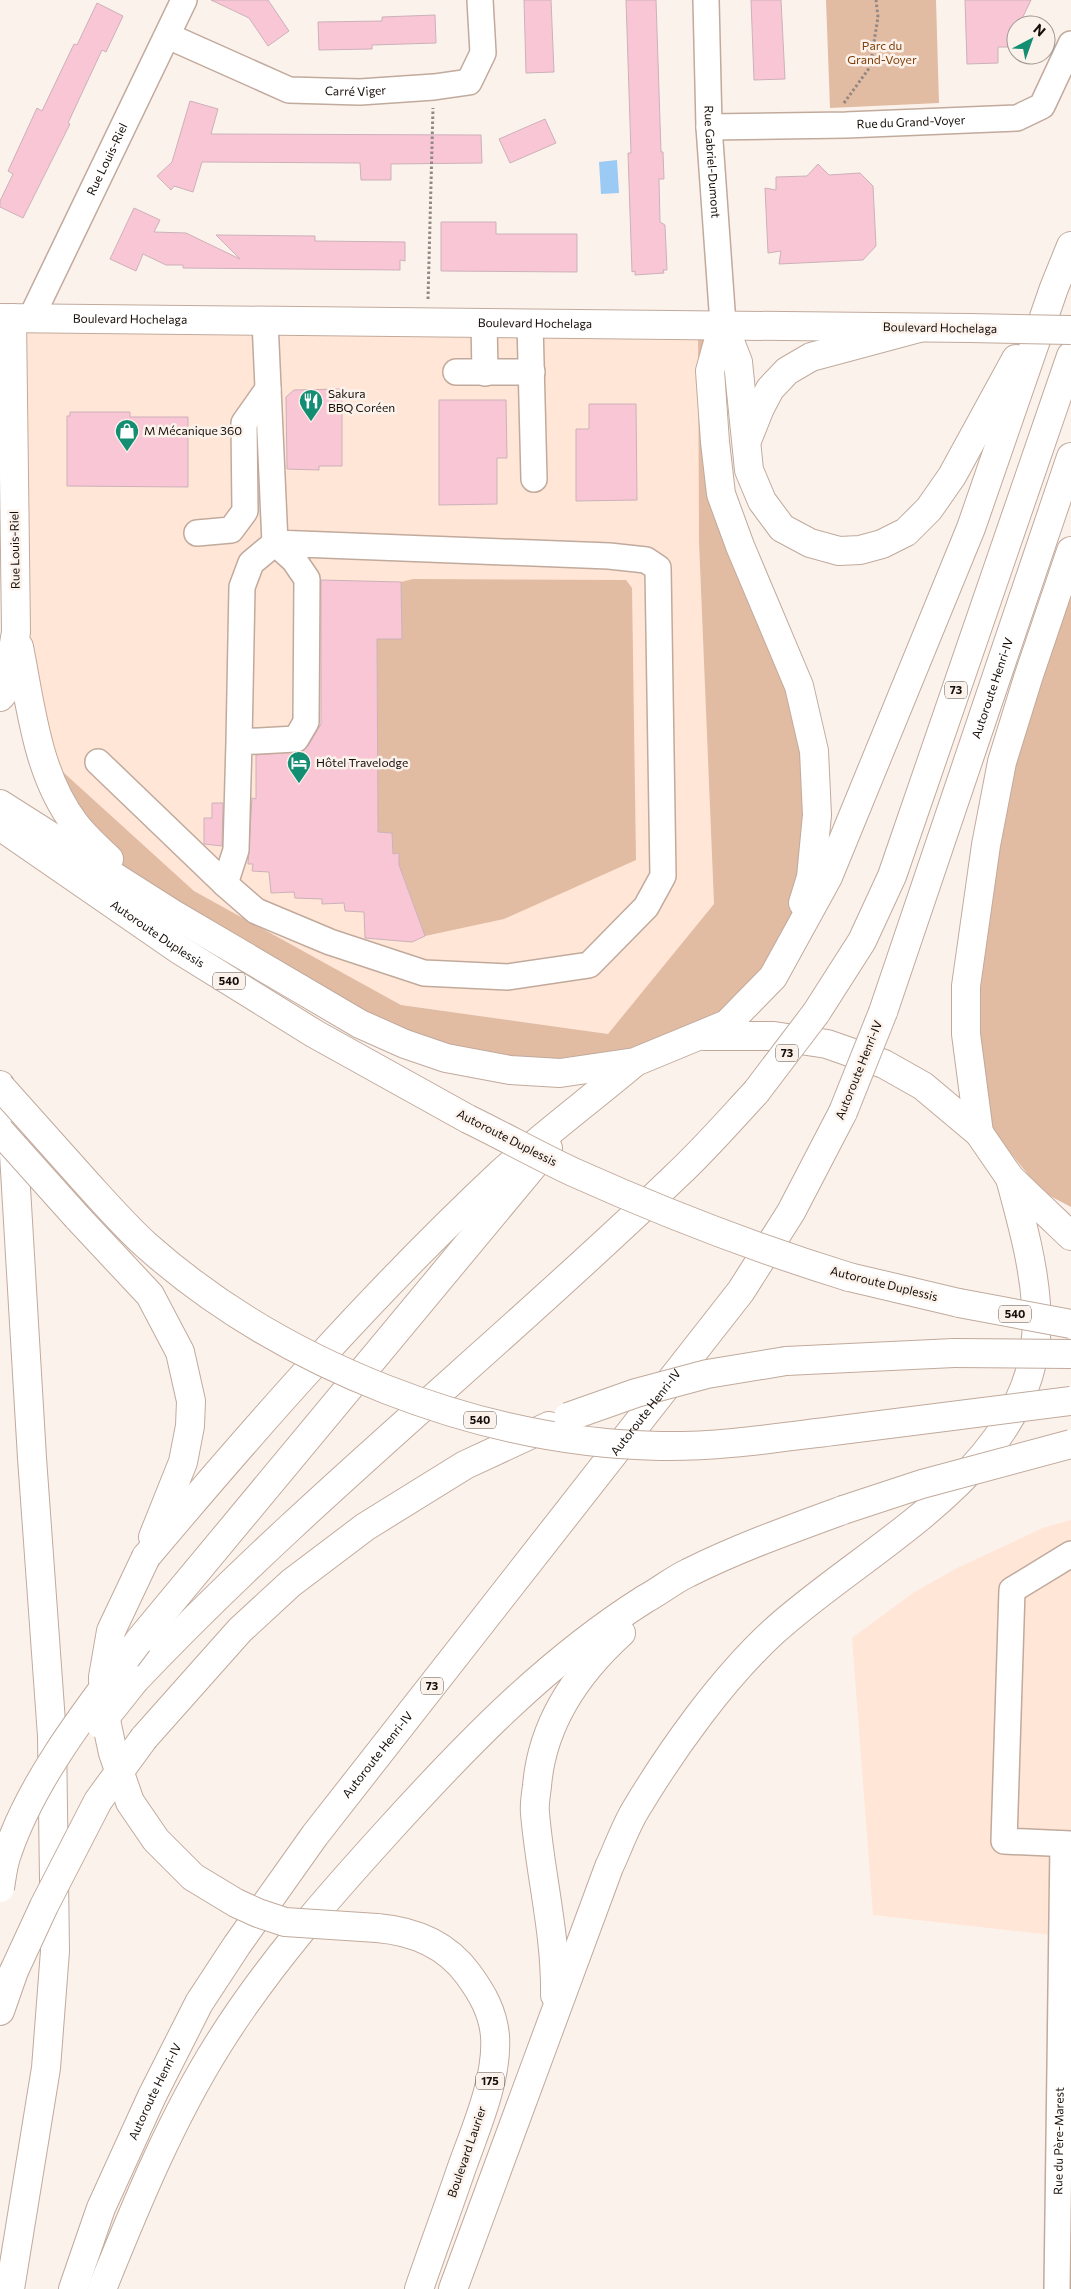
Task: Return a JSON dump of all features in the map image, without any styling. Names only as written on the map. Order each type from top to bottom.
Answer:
[{"type":"main road","points":[[0,804],[173,914],[360,1024],[405,1044],[446,1058],[510,1070],[560,1072],[635,1062],[727,1024],[772,977],[828,876],[965,545],[1054,288],[1071,246]]},
{"type":"main road","points":[[723,324],[738,362],[749,470],[762,501],[782,528],[810,544],[839,551],[860,550],[882,544],[906,532],[929,509],[952,476],[1054,288]]},
{"type":"main road","name":"Boulevard Hochelaga","points":[[14,318],[723,324],[1071,330]]},
{"type":"main road","name":"Rue Louis-Riel","points":[[14,318],[16,632]]},
{"type":"main road","points":[[723,324],[710,370],[714,442],[721,494],[740,546],[799,686],[814,751],[817,815],[814,847],[811,877],[796,936]]},
{"type":"main road","points":[[746,442],[770,389],[787,371],[811,357],[919,328]]},
{"type":"main road","name":"73","points":[[0,1892],[49,1801],[90,1736],[135,1680],[173,1640],[325,1497],[677,1175],[756,1092],[816,1013],[862,941],[892,876],[1071,356]]},
{"type":"main road","name":"Autoroute Henri-IV","points":[[73,2289],[101,2208],[152,2096],[199,2003],[237,1945],[316,1834],[741,1291],[791,1212],[843,1112],[882,1012],[1071,457]]},
{"type":"main road","points":[[980,1133],[967,1044],[966,986],[986,845],[1002,762],[1071,550]]},
{"type":"main road","points":[[0,697],[6,690],[16,632]]},
{"type":"main road","points":[[16,632],[41,752],[59,800],[84,836],[173,914]]},
{"type":"main road","name":"Autoroute Duplessis","points":[[0,826],[178,949],[315,1034],[468,1119],[572,1172],[702,1226],[795,1260],[849,1277],[959,1303],[1071,1324]]},
{"type":"main road","points":[[697,1036],[774,1036],[827,1044],[884,1064],[923,1086],[980,1133],[1010,1178],[1071,1236]]},
{"type":"main road","points":[[146,1557],[290,1389],[406,1268],[501,1174],[635,1062]]},
{"type":"main road","points":[[0,1086],[14,1154],[32,1468],[52,1736],[55,1951],[46,2068],[10,2289]]},
{"type":"main road","name":"540","points":[[0,1086],[144,1243],[187,1279],[264,1329],[339,1369],[427,1405],[483,1421],[568,1438],[612,1444],[662,1446],[767,1439],[1071,1401]]},
{"type":"main road","points":[[0,1888],[7,1853],[19,1822],[72,1731],[138,1642],[518,1187],[578,1109]]},
{"type":"main road","points":[[0,1131],[150,1295],[164,1318],[180,1352],[191,1400],[190,1426],[183,1462],[146,1557]]},
{"type":"main road","points":[[453,2289],[608,1867],[635,1810],[695,1721],[772,1633],[812,1600],[904,1532],[957,1484],[990,1446],[1018,1403],[1032,1365],[1036,1306],[1030,1259],[1010,1178]]},
{"type":"main road","points":[[0,2011],[14,1971],[44,1906],[98,1802],[144,1738],[240,1630],[291,1583],[365,1527],[465,1465],[568,1418],[636,1393],[707,1374],[786,1361],[954,1353],[1071,1354]]},
{"type":"main road","points":[[102,2289],[170,2129],[218,2044],[260,1982],[329,1897],[430,1785],[516,1697],[564,1657],[616,1618],[687,1574],[843,1510],[922,1484],[1071,1444]]},
{"type":"main road","points":[[531,2078],[555,1996],[556,1960],[535,1810],[538,1768],[550,1728],[569,1690],[596,1656],[632,1623],[754,1545]]},
{"type":"main road","name":"Boulevard Laurier","points":[[146,1557],[112,1631],[103,1677],[104,1711],[113,1753],[130,1802],[156,1840],[193,1877],[236,1903],[258,1913],[285,1922],[398,1929],[431,1941],[460,1962],[479,1989],[490,2010],[495,2036],[494,2062],[481,2116],[419,2289]]},
{"type":"street","name":"Rue Louis-Riel","points":[[14,318],[168,36],[184,0]]},
{"type":"street","name":"Carré Viger","points":[[168,36],[289,90],[360,92],[434,88],[468,82],[483,52],[480,0]]},
{"type":"street","name":"Rue Gabriel-Dumont","points":[[706,0],[709,127],[723,324]]},
{"type":"street","name":"Rue du Grand-Voyer","points":[[709,127],[1017,118],[1042,106],[1071,44]]},
{"type":"street","points":[[239,742],[296,738],[306,722],[307,579],[294,560],[275,543],[265,321]]},
{"type":"street","points":[[484,322],[486,373]]},
{"type":"street","points":[[530,323],[534,479]]},
{"type":"street","points":[[456,372],[532,372]]},
{"type":"street","points":[[197,533],[230,530],[245,511],[244,423],[268,389]]},
{"type":"street","points":[[98,762],[225,884],[256,911],[330,942],[424,973],[508,977],[589,965],[646,907],[664,876],[658,568],[646,560],[609,556],[275,543],[252,563],[242,587],[236,850],[225,884]]},
{"type":"street","points":[[1067,1844],[1004,1841],[1012,1590],[1071,1554]]},
{"type":"street","name":"Rue du Père-Marest","points":[[1057,2289],[1064,2204],[1067,1844]]},
{"type":"path","points":[[828,125],[870,67],[878,18],[876,0]]},
{"type":"path","points":[[428,322],[434,88]]},
{"type":"shaded area","points":[[12,318],[698,325],[699,542],[714,905],[608,1034],[401,1005],[194,891],[41,752],[16,632]]},
{"type":"shaded area","points":[[1071,1520],[1071,1882],[1061,1936],[873,1915],[852,1638],[913,1593],[957,1568],[1043,1528]]},
{"type":"green space","name":"Parc du Grand-Voyer","points":[[826,0],[936,0],[939,103],[830,108]]},
{"type":"green space","points":[[723,324],[715,442],[810,726],[805,898],[745,1007],[596,1068],[405,1044],[110,860],[41,752],[194,891],[401,1005],[608,1034],[714,904],[699,542],[698,325]]},
{"type":"green space","points":[[1071,551],[1071,1207],[1050,1196],[1033,1181],[992,1130],[970,1073],[986,845]]},
{"type":"green space","points":[[413,579],[626,580],[632,588],[636,860],[504,919],[425,936],[403,875],[398,876],[399,853],[393,854],[392,833],[378,832],[377,639],[402,639],[401,582]]},
{"type":"water","points":[[617,160],[619,193],[601,194],[599,162]]},
{"type":"building","points":[[211,0],[268,0],[289,31],[268,46],[249,18]]},
{"type":"building","points":[[524,0],[551,0],[554,72],[526,73]]},
{"type":"building","points":[[626,0],[656,0],[661,152],[663,152],[664,179],[659,179],[660,222],[665,225],[667,270],[663,270],[664,273],[635,275],[635,271],[632,272],[628,153],[631,153]]},
{"type":"building","points":[[751,0],[781,0],[785,79],[754,80]]},
{"type":"building","points":[[965,0],[1031,0],[1024,15],[1006,15],[1006,47],[998,47],[998,63],[967,64]]},
{"type":"building","points":[[97,3],[123,16],[106,52],[102,50],[68,123],[70,124],[23,218],[0,207],[0,201],[13,174],[8,171],[37,108],[42,111],[74,44],[77,45]]},
{"type":"building","points":[[435,15],[436,43],[372,45],[372,49],[319,50],[318,22],[382,21],[382,17]]},
{"type":"building","points":[[190,101],[218,109],[211,134],[481,135],[482,163],[391,164],[391,180],[361,180],[360,163],[202,162],[193,192],[174,186],[171,190],[157,176],[172,162]]},
{"type":"building","points":[[545,119],[556,143],[510,163],[499,139]]},
{"type":"building","points":[[818,164],[829,175],[860,173],[873,186],[876,246],[863,260],[779,264],[781,251],[768,253],[765,188],[776,190],[776,177],[807,176]]},
{"type":"building","points":[[134,208],[160,220],[154,232],[186,233],[240,259],[216,235],[315,236],[315,241],[405,242],[405,261],[400,260],[400,270],[183,268],[183,265],[166,265],[143,254],[136,271],[110,259]]},
{"type":"building","points":[[441,222],[496,222],[496,234],[577,234],[577,272],[441,271]]},
{"type":"building","points":[[342,389],[342,466],[319,466],[319,470],[287,469],[286,397],[294,390]]},
{"type":"building","points":[[439,400],[506,400],[507,458],[497,458],[497,504],[439,505]]},
{"type":"building","points":[[589,404],[636,404],[637,500],[576,501],[576,429],[589,429]]},
{"type":"building","name":"M Mécanique 360","points":[[70,412],[130,412],[130,417],[188,417],[188,487],[67,486],[67,416],[70,416]]},
{"type":"building","points":[[321,580],[401,582],[402,639],[377,639],[378,832],[392,833],[393,854],[399,853],[399,865],[425,936],[412,942],[365,938],[364,912],[345,911],[344,903],[322,904],[322,899],[295,898],[294,892],[271,893],[269,872],[252,871],[253,864],[248,864],[252,798],[256,799],[256,755],[303,751],[321,724]]},
{"type":"building","points":[[212,803],[223,803],[222,846],[204,844],[204,818],[212,818]]},
{"type":"place","name":"Sakura BBQ Coréen","points":[[311,422]]},
{"type":"place","name":"M Mécanique 360","points":[[127,452]]},
{"type":"place","name":"Hôtel Travelodge","points":[[299,784]]}]
